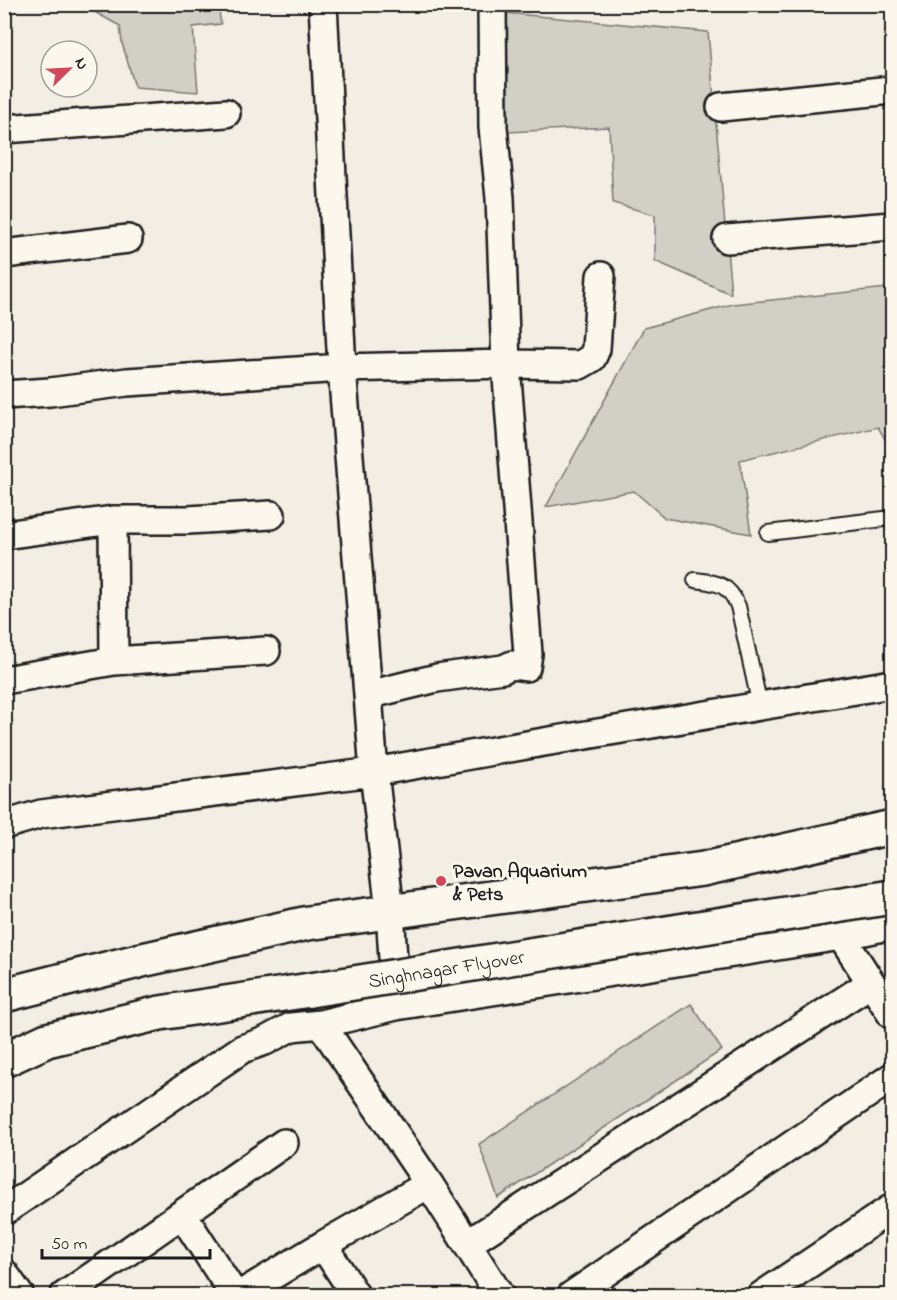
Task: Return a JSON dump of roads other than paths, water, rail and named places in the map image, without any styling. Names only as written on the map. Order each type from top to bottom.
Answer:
[{"type":"street","points":[[322,4],[342,368],[374,772],[390,911],[396,1006]]},
{"type":"street","points":[[368,695],[437,678],[503,669],[512,665],[526,667],[528,654],[506,364],[500,198],[494,127],[492,4]]},
{"type":"street","points":[[721,107],[892,90]]},
{"type":"street","points":[[4,129],[226,113]]},
{"type":"street","points":[[727,239],[892,226]]},
{"type":"street","points":[[4,254],[128,239]]},
{"type":"street","points":[[4,395],[50,392],[127,382],[342,368],[506,364],[580,365],[592,358],[596,349],[601,276]]},
{"type":"street","points":[[4,535],[113,520],[188,520],[271,515]]},
{"type":"street","points":[[113,520],[114,661]]},
{"type":"street","points":[[4,680],[114,661],[266,651]]},
{"type":"street","points":[[4,825],[41,814],[374,772],[892,684]]},
{"type":"street","points":[[4,995],[142,960],[308,923],[703,869],[892,827]]},
{"type":"street","name":"Singhnagar Flyover","points":[[4,1060],[47,1040],[160,1013],[892,897]]},
{"type":"street","points":[[4,1212],[242,1049],[265,1041],[291,1027],[321,1024],[396,1006],[841,936],[892,925]]},
{"type":"street","points":[[841,936],[892,1015]]},
{"type":"street","points":[[467,1244],[871,983]]},
{"type":"street","points":[[321,1024],[429,1184],[500,1296]]},
{"type":"street","points":[[571,1296],[892,1077]]},
{"type":"street","points":[[64,1296],[284,1143]]},
{"type":"street","points":[[182,1214],[237,1296],[429,1184]]},
{"type":"street","points":[[761,1296],[892,1208]]},
{"type":"street","points":[[323,1245],[356,1296]]},
{"type":"street","points":[[4,1274],[20,1296]]},
{"type":"lane","points":[[768,533],[892,518]]},
{"type":"lane","points":[[695,580],[715,583],[725,587],[732,594],[738,606],[760,706]]},
{"type":"place","name":"Pavan Aquarium & Pets","points":[[441,881]]}]
